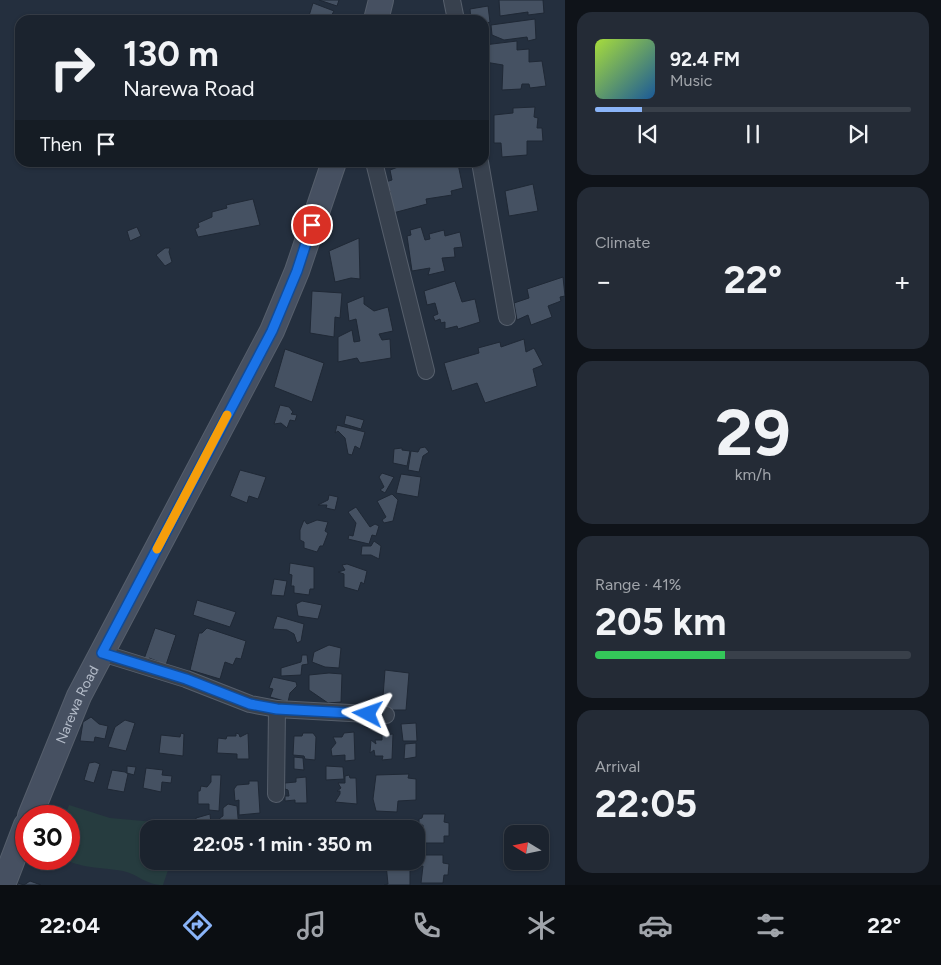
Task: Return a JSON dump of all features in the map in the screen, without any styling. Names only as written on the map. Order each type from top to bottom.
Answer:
[{"type":"main road","points":[[377,15],[381,0]]},
{"type":"main road","name":"Narewa Road","points":[[34,805],[79,696],[272,331],[297,271],[332,167]]},
{"type":"main road","points":[[4,876],[15,850]]},
{"type":"street","points":[[452,0],[455,15]]},
{"type":"street","points":[[375,167],[426,372]]},
{"type":"street","points":[[481,167],[507,317]]},
{"type":"street","points":[[102,653],[186,679],[250,704],[277,709],[386,714]]},
{"type":"street","points":[[276,794],[277,709]]},
{"type":"green space","points":[[80,808],[110,818],[140,821],[140,870],[168,870],[163,885],[157,885],[123,871],[80,864]]},
{"type":"building","points":[[319,0],[339,0],[337,6]]},
{"type":"building","points":[[499,0],[543,0],[544,13],[528,15],[528,12],[500,16]]},
{"type":"building","points":[[313,3],[334,11],[332,15],[309,15]]},
{"type":"building","points":[[488,6],[490,22],[489,15],[471,15],[470,9]]},
{"type":"building","points":[[535,19],[536,39],[528,41],[527,37],[504,40],[492,35],[491,25]]},
{"type":"building","points":[[517,41],[517,50],[529,49],[529,62],[542,61],[546,86],[530,88],[529,84],[522,84],[521,89],[502,90],[503,65],[489,63],[489,44]]},
{"type":"building","points":[[535,107],[534,117],[538,118],[537,128],[542,128],[543,141],[527,141],[527,155],[502,157],[501,143],[494,143],[494,115],[513,113],[513,108]]},
{"type":"building","points":[[398,167],[459,167],[463,188],[451,191],[452,195],[426,199],[427,204],[393,213],[390,191],[385,192],[382,183],[392,180],[390,170]]},
{"type":"building","points":[[533,184],[538,211],[509,216],[505,191]]},
{"type":"building","points":[[253,199],[260,225],[198,237],[195,229],[199,227],[198,223],[212,217],[212,212],[227,208],[226,205]]},
{"type":"building","points":[[137,227],[141,236],[130,241],[127,231]]},
{"type":"building","points":[[421,227],[425,240],[430,239],[429,234],[444,230],[445,236],[460,232],[463,247],[454,248],[455,257],[442,258],[445,271],[428,275],[430,268],[412,271],[407,236],[411,235],[410,230]]},
{"type":"building","points":[[359,238],[360,279],[351,278],[335,282],[329,251]]},
{"type":"building","points":[[165,248],[170,248],[169,252],[172,262],[165,266],[156,255]]},
{"type":"building","points":[[563,277],[565,296],[560,297],[561,301],[548,306],[552,317],[531,325],[528,315],[517,320],[514,303],[529,298],[527,289]]},
{"type":"building","points":[[455,281],[462,302],[475,299],[480,322],[458,329],[457,326],[445,329],[445,322],[441,323],[440,319],[435,321],[433,316],[438,314],[435,303],[427,305],[424,291]]},
{"type":"building","points":[[312,291],[342,293],[340,318],[335,317],[334,337],[310,333]]},
{"type":"building","points":[[364,296],[364,304],[374,311],[388,307],[393,331],[379,334],[382,340],[390,339],[391,358],[360,363],[357,358],[338,362],[338,337],[352,330],[354,342],[360,341],[356,319],[349,321],[347,303]]},
{"type":"building","points":[[524,339],[526,352],[534,348],[543,365],[533,369],[537,386],[485,403],[477,383],[452,391],[444,363],[479,353],[478,348],[500,342],[501,347]]},
{"type":"building","points":[[285,349],[324,363],[312,402],[274,387]]},
{"type":"building","points":[[280,405],[289,407],[293,412],[291,414],[297,415],[295,421],[290,420],[287,428],[281,423],[274,424]]},
{"type":"building","points":[[346,415],[364,420],[361,429],[344,424]]},
{"type":"building","points":[[337,425],[365,432],[360,449],[355,446],[352,455],[348,454],[345,438],[338,431],[335,433]]},
{"type":"building","points":[[425,447],[429,452],[423,456],[419,472],[408,470],[411,451],[418,452],[420,448]]},
{"type":"building","points":[[402,448],[402,450],[410,451],[407,466],[393,463],[394,449]]},
{"type":"building","points":[[240,470],[266,477],[258,499],[249,496],[247,503],[230,496]]},
{"type":"building","points":[[382,473],[394,477],[385,493],[380,490],[384,487],[379,477]]},
{"type":"building","points":[[401,474],[421,477],[418,497],[396,493]]},
{"type":"building","points":[[392,494],[398,500],[393,521],[384,523],[382,520],[386,517],[377,501]]},
{"type":"building","points":[[329,495],[338,497],[335,510],[326,508],[327,505],[318,505],[328,500]]},
{"type":"building","points":[[356,507],[370,527],[375,524],[379,526],[376,536],[372,535],[369,544],[348,539],[349,535],[353,536],[356,523],[348,512]]},
{"type":"building","points":[[304,520],[307,524],[317,520],[328,522],[325,531],[328,533],[323,546],[320,546],[317,552],[304,548],[304,542],[300,540],[300,530]]},
{"type":"building","points":[[374,541],[381,546],[379,559],[371,555],[361,555],[362,546],[371,546]]},
{"type":"building","points":[[290,563],[314,567],[314,589],[310,589],[309,595],[294,593],[294,586],[291,586],[292,575],[289,574]]},
{"type":"building","points":[[347,564],[367,571],[364,584],[361,582],[358,591],[344,587],[344,574],[338,572],[345,570],[342,565]]},
{"type":"building","points":[[274,579],[287,581],[284,596],[271,595]]},
{"type":"building","points":[[197,600],[236,612],[230,627],[193,615]]},
{"type":"building","points":[[302,601],[322,605],[318,619],[298,616],[296,604]]},
{"type":"building","points":[[277,616],[304,624],[301,641],[297,643],[294,634],[287,630],[273,629]]},
{"type":"building","points":[[155,628],[176,635],[165,668],[157,665],[159,662],[149,658],[147,660],[144,659]]},
{"type":"building","points":[[207,628],[246,641],[241,659],[236,658],[233,665],[225,662],[220,679],[190,670],[199,633],[202,633]]},
{"type":"building","points":[[329,645],[341,648],[339,668],[325,667],[312,662],[314,652]]},
{"type":"building","points":[[302,655],[307,655],[308,664],[302,665],[301,675],[281,676],[281,668],[301,662]]},
{"type":"building","points":[[385,670],[409,673],[406,710],[382,710]]},
{"type":"building","points":[[342,674],[341,702],[328,703],[309,690],[309,675]]},
{"type":"building","points":[[273,677],[296,682],[297,686],[290,693],[288,702],[270,697],[273,689],[269,688]]},
{"type":"building","points":[[91,717],[99,724],[108,726],[105,739],[95,737],[94,742],[80,741],[83,722]]},
{"type":"building","points":[[125,720],[135,723],[126,751],[108,747],[115,727]]},
{"type":"building","points":[[416,723],[417,741],[403,741],[401,724]]},
{"type":"building","points":[[354,732],[355,760],[345,761],[345,755],[332,756],[331,749],[336,743],[333,737],[342,737],[344,733]]},
{"type":"building","points":[[181,733],[184,734],[183,756],[159,753],[161,735],[180,737]]},
{"type":"building","points":[[236,733],[240,737],[248,733],[249,759],[237,759],[237,754],[217,753],[218,738],[226,739],[227,736],[236,736]]},
{"type":"building","points":[[303,733],[313,733],[316,737],[315,760],[293,755],[294,736],[302,736]]},
{"type":"building","points":[[393,734],[392,759],[382,760],[383,756],[375,756],[374,750],[370,753],[371,740],[376,744],[375,740],[382,740],[382,735]]},
{"type":"building","points":[[416,743],[416,757],[404,759],[405,744]]},
{"type":"building","points":[[294,757],[303,758],[304,770],[294,769]]},
{"type":"building","points":[[95,762],[100,764],[94,783],[84,780],[89,763]]},
{"type":"building","points":[[127,766],[136,767],[134,775],[127,773]]},
{"type":"building","points":[[326,766],[343,767],[344,779],[326,780]]},
{"type":"building","points":[[146,768],[163,770],[162,775],[172,776],[171,783],[162,782],[161,792],[143,788]]},
{"type":"building","points":[[112,770],[128,774],[124,792],[107,789]]},
{"type":"building","points":[[409,774],[408,778],[416,779],[416,800],[398,801],[397,812],[376,811],[373,799],[376,775]]},
{"type":"building","points":[[211,775],[221,775],[219,811],[209,810],[209,804],[198,804],[198,791],[200,791],[201,786],[207,787],[211,782]]},
{"type":"building","points":[[349,775],[350,778],[356,778],[357,804],[335,802],[340,794],[340,791],[337,791],[341,788],[338,783],[345,783],[345,776]]},
{"type":"building","points":[[306,777],[307,803],[295,803],[295,800],[285,801],[285,796],[289,796],[288,790],[285,789],[285,783],[296,782],[296,778]]},
{"type":"building","points":[[249,781],[258,781],[260,813],[239,815],[239,800],[235,801],[234,789],[237,785],[249,784]]},
{"type":"building","points":[[228,804],[237,806],[238,820],[219,820],[223,816],[223,808]]},
{"type":"building","points":[[210,814],[211,820],[196,820],[196,818]]},
{"type":"building","points":[[423,814],[445,814],[444,822],[449,823],[449,836],[444,836],[444,843],[425,843],[425,820],[419,820]]},
{"type":"building","points":[[443,855],[443,863],[449,864],[448,875],[444,875],[443,883],[421,883],[423,870],[425,870],[425,856]]},
{"type":"building","points":[[387,870],[410,870],[410,885],[384,885],[388,884]]},
{"type":"building","points":[[30,881],[41,885],[24,885]]},
{"type":"slow traffic","points":[[157,549],[227,415]]},
{"type":"route","points":[[312,225],[297,271],[272,331],[102,653],[112,658],[186,679],[250,704],[277,709],[368,714]]}]
